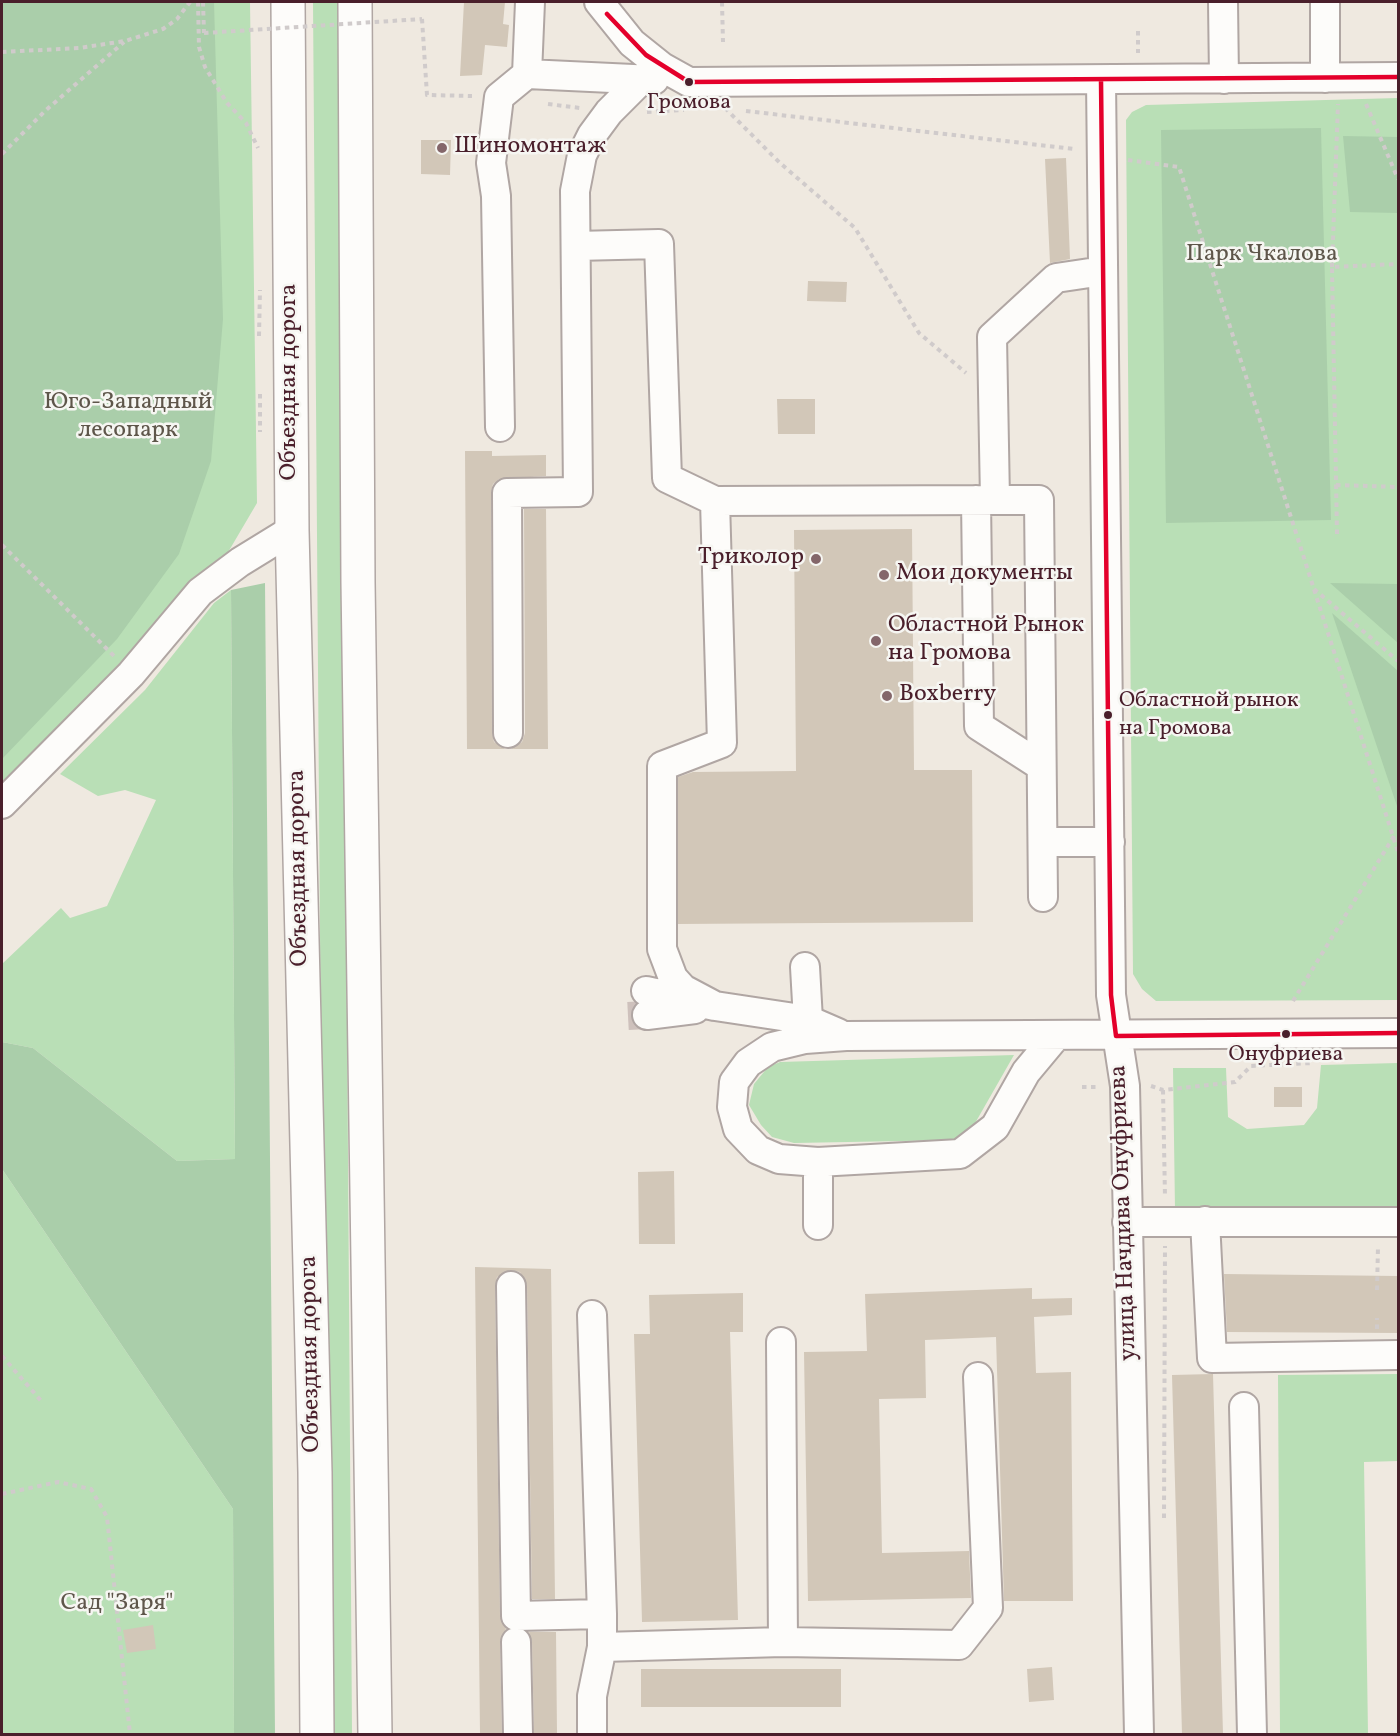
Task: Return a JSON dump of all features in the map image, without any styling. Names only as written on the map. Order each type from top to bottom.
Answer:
[{"type":"main road","name":"Объездная дорога","points":[[288,2],[292,530],[315,1472],[317,1734]]},
{"type":"main road","points":[[355,2],[358,582],[375,1734]]},
{"type":"street","points":[[527,74],[530,2]]},
{"type":"street","points":[[1224,2],[1224,79]]},
{"type":"street","points":[[1324,78],[1325,2]]},
{"type":"street","points":[[603,8],[646,55],[690,96]]},
{"type":"street","points":[[500,427],[496,196],[491,163],[499,97],[527,74],[641,80],[690,96],[1101,80],[1398,77]]},
{"type":"street","points":[[508,733],[507,493],[578,492],[575,191],[582,155],[592,135],[609,112],[641,80]]},
{"type":"street","name":"улица Начдива Онуфриева","points":[[1101,80],[1112,995],[1116,1036],[1125,1086],[1126,1222],[1139,1734]]},
{"type":"street","points":[[576,246],[658,244],[667,478],[716,501],[1038,500],[1043,897]]},
{"type":"street","points":[[1041,766],[979,726],[986,500],[993,397],[992,337],[1056,278],[1103,271]]},
{"type":"street","points":[[715,1006],[683,989],[673,978],[662,949],[662,766],[722,743],[716,501]]},
{"type":"street","points":[[2,804],[131,674],[200,592],[240,562],[292,530]]},
{"type":"street","points":[[1043,842],[1110,842]]},
{"type":"street","points":[[805,967],[808,1020]]},
{"type":"street","points":[[647,1003],[715,1006],[808,1020],[846,1036]]},
{"type":"street","points":[[1056,1036],[1026,1072],[995,1127],[960,1154],[818,1162],[779,1159],[758,1150],[738,1129],[732,1107],[734,1082],[748,1064],[772,1047],[805,1039],[846,1036],[1398,1033]]},
{"type":"street","points":[[818,1162],[818,1225]]},
{"type":"street","points":[[1126,1222],[1165,1220],[1389,1222]]},
{"type":"street","points":[[1205,1221],[1212,1358],[1398,1355]]},
{"type":"street","points":[[511,1286],[516,1616],[602,1614]]},
{"type":"street","points":[[592,1315],[602,1614],[602,1647],[592,1696],[592,1734]]},
{"type":"street","points":[[780,1342],[783,1642]]},
{"type":"street","points":[[602,1647],[783,1642],[959,1645],[988,1608],[978,1377]]},
{"type":"street","points":[[1244,1407],[1252,1734]]},
{"type":"street","points":[[516,1641],[518,1734]]},
{"type":"path","points":[[2,52],[79,48],[125,42],[163,29],[177,19],[190,2]]},
{"type":"path","points":[[198,2],[199,47],[204,67],[227,103],[253,132],[259,156]]},
{"type":"path","points":[[203,2],[204,33],[422,19],[426,71]]},
{"type":"path","points":[[722,2],[723,42]]},
{"type":"path","points":[[1138,31],[1138,54]]},
{"type":"path","points":[[2,154],[45,111],[125,42]]},
{"type":"path","points":[[1337,534],[1332,267],[1337,105],[1355,78]]},
{"type":"path","points":[[635,112],[690,96]]},
{"type":"path","points":[[713,108],[1074,149]]},
{"type":"path","points":[[724,108],[780,163],[855,228],[919,333],[993,397]]},
{"type":"path","points":[[1118,158],[1179,167],[1398,852]]},
{"type":"path","points":[[1332,267],[1398,264]]},
{"type":"path","points":[[260,345],[257,300],[262,279]]},
{"type":"path","points":[[260,392],[261,440]]},
{"type":"path","points":[[1336,485],[1398,487]]},
{"type":"path","points":[[2,545],[131,674]]},
{"type":"path","points":[[1314,588],[1398,661]]},
{"type":"path","points":[[1293,1001],[1394,836]]},
{"type":"path","points":[[1154,1086],[1163,1090],[1235,1082],[1251,1066],[1319,1062]]},
{"type":"path","points":[[1163,1090],[1164,1519]]},
{"type":"path","points":[[1377,1290],[1389,1222]]},
{"type":"path","points":[[2,1356],[43,1403]]},
{"type":"path","points":[[2,1494],[58,1482],[91,1489],[107,1517],[130,1734]]},
{"type":"green space","name":"Юго-Западный лесопарк","points":[[2,2],[250,2],[257,503],[227,554],[2,783]]},
{"type":"green space","name":"Юго-Западный лесопарк","points":[[2,2],[214,2],[223,319],[211,461],[179,554],[117,639],[2,759]]},
{"type":"green space","points":[[313,2],[340,2],[352,1734],[326,1734]]},
{"type":"green space","name":"Парк Чкалова","points":[[1398,98],[1398,1000],[1156,1001],[1142,989],[1133,974],[1126,120],[1132,112],[1146,105]]},
{"type":"green space","points":[[1321,128],[1331,520],[1166,523],[1161,130]]},
{"type":"green space","points":[[1343,136],[1398,137],[1398,213],[1350,212]]},
{"type":"green space","points":[[265,583],[275,1734],[234,1734],[233,1509],[2,1169],[2,1042],[33,1048],[177,1161],[235,1159],[231,590]]},
{"type":"green space","points":[[1330,583],[1398,584],[1398,643]]},
{"type":"green space","points":[[231,590],[235,1159],[177,1161],[33,1048],[2,1042],[2,964],[61,908],[70,918],[107,906],[156,800],[125,790],[98,796],[60,774],[145,690],[214,603]]},
{"type":"green space","points":[[1332,613],[1398,671],[1398,809]]},
{"type":"green space","points":[[1014,1055],[974,1125],[956,1140],[794,1143],[772,1137],[761,1125],[749,1105],[754,1084],[768,1067],[780,1062]]},
{"type":"green space","points":[[1398,1063],[1398,1209],[1175,1210],[1173,1068],[1226,1068],[1228,1117],[1247,1129],[1304,1125],[1317,1108],[1321,1065]]},
{"type":"green space","name":"Сад \"Заря\"","points":[[2,1169],[233,1509],[234,1734],[2,1734]]},
{"type":"green space","points":[[1398,1374],[1398,1461],[1364,1462],[1368,1734],[1280,1734],[1278,1375]]},
{"type":"building","points":[[464,2],[505,2],[503,24],[509,25],[507,47],[485,45],[482,75],[460,76]]},
{"type":"building","points":[[421,140],[451,140],[450,175],[421,174]]},
{"type":"building","points":[[1066,158],[1070,259],[1050,263],[1045,159]]},
{"type":"building","points":[[808,281],[847,282],[846,302],[807,301]]},
{"type":"building","points":[[777,399],[815,399],[815,434],[778,434]]},
{"type":"building","points":[[465,451],[492,451],[492,456],[546,455],[546,476],[499,479],[493,484],[491,492],[492,733],[494,742],[505,749],[467,749]]},
{"type":"building","points":[[524,509],[546,509],[548,749],[511,749],[522,742],[525,733]]},
{"type":"building","points":[[912,529],[914,770],[972,770],[973,922],[678,924],[678,777],[693,772],[796,771],[794,530]]},
{"type":"building","points":[[1274,1087],[1302,1087],[1302,1107],[1274,1107]]},
{"type":"building","points":[[674,1171],[675,1244],[639,1244],[638,1172]]},
{"type":"building","points":[[475,1267],[551,1269],[555,1599],[532,1599],[527,1285],[520,1272],[510,1270],[497,1277],[495,1286],[500,1616],[506,1629],[500,1642],[502,1734],[480,1734]]},
{"type":"building","points":[[1224,1274],[1398,1276],[1398,1333],[1227,1332]]},
{"type":"building","points":[[1032,1288],[1032,1299],[1072,1298],[1072,1315],[1034,1317],[1036,1373],[1071,1372],[1073,1601],[1004,1601],[996,1337],[925,1340],[926,1398],[879,1399],[882,1553],[969,1551],[971,1598],[808,1601],[804,1352],[867,1351],[865,1294]]},
{"type":"building","points":[[743,1293],[743,1332],[730,1332],[738,1620],[642,1622],[634,1334],[650,1334],[649,1295]]},
{"type":"building","points":[[1213,1374],[1223,1734],[1182,1734],[1172,1375]]},
{"type":"building","points":[[153,1625],[156,1649],[127,1653],[123,1630]]},
{"type":"building","points":[[529,1632],[556,1632],[557,1734],[534,1734],[532,1642]]},
{"type":"building","points":[[1052,1667],[1054,1700],[1029,1702],[1027,1669]]},
{"type":"building","points":[[641,1669],[841,1669],[841,1707],[641,1707]]},
{"type":"tunnel","points":[[628,1016],[647,1015]]},
{"type":"transit line","points":[[607,14],[646,55],[689,82],[1398,77]]},
{"type":"transit line","points":[[1101,80],[1111,995],[1116,1036],[1398,1033]]},
{"type":"place","name":"Громова","points":[[689,82]]},
{"type":"place","name":"Шиномонтаж","points":[[442,148]]},
{"type":"place","name":"Триколор","points":[[816,559]]},
{"type":"place","name":"Мои документы","points":[[884,575]]},
{"type":"place","name":"Областной Рынок на Громова","points":[[876,641]]},
{"type":"place","name":"Boxberry","points":[[887,696]]},
{"type":"place","name":"Областной рынок на Громова","points":[[1108,715]]},
{"type":"place","name":"Онуфриева","points":[[1286,1034]]}]
